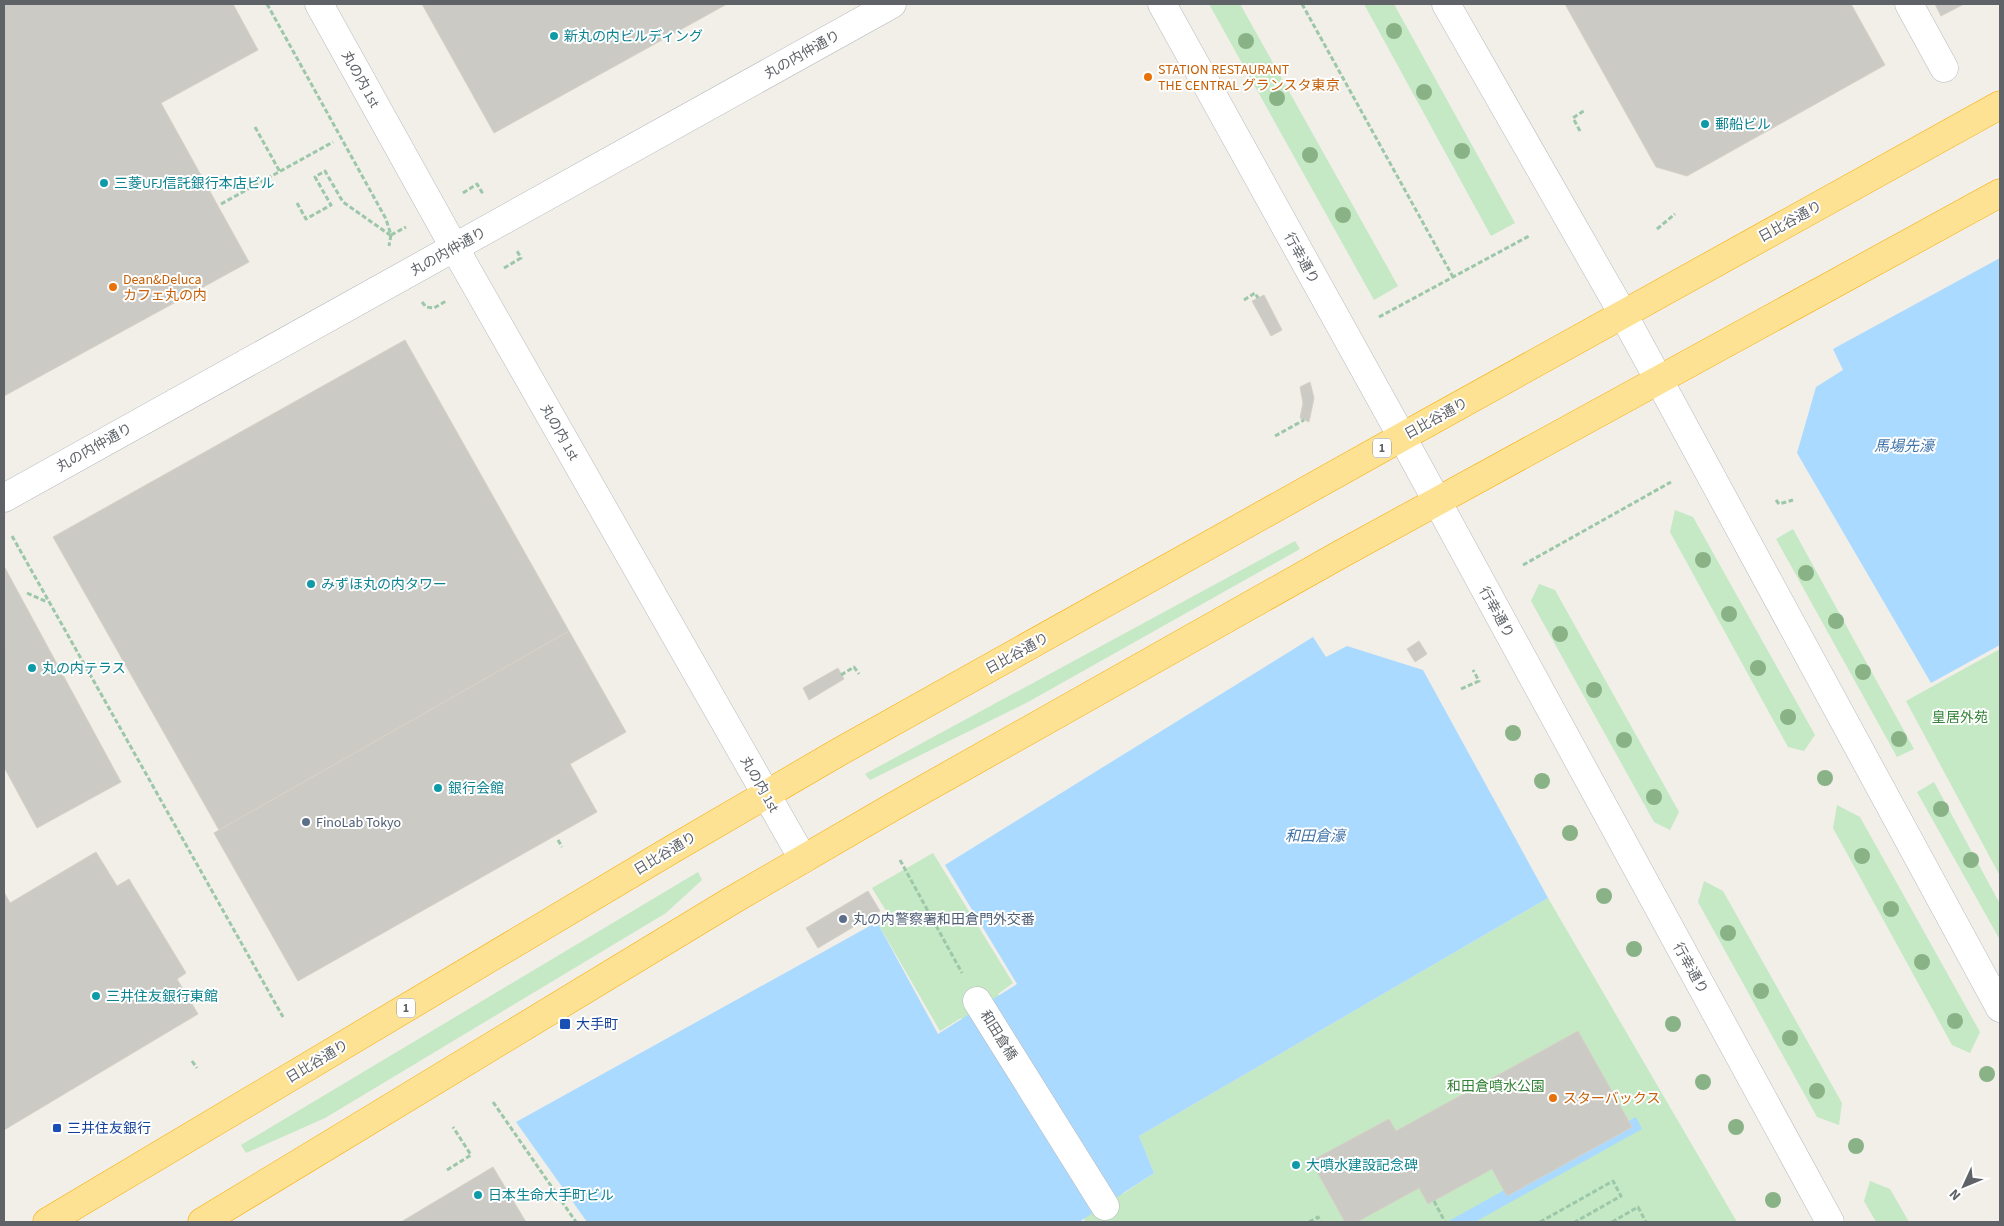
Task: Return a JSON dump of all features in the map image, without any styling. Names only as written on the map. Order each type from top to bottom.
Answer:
[{"type":"highway","name":"日比谷通り","points":[[47,1222],[766,795],[1402,436],[2000,105]]},
{"type":"highway","points":[[202,1222],[731,901],[904,800],[1340,554],[2000,193]]},
{"type":"main road","name":"丸の内 1st","points":[[319,4],[454,247],[803,859]]},
{"type":"main road","name":"丸の内仲通り","points":[[4,498],[892,4]]},
{"type":"main road","name":"行幸通り","points":[[1162,4],[1402,436],[1830,1222]]},
{"type":"main road","points":[[1446,4],[1623,314],[2000,1008]]},
{"type":"main road","points":[[1909,4],[1944,68]]},
{"type":"main road","name":"和田倉橋","points":[[978,1001],[1105,1206]]},
{"type":"path","points":[[267,4],[386,218],[391,235],[389,246]]},
{"type":"path","points":[[1302,4],[1453,277]]},
{"type":"path","points":[[1580,131],[1573,118],[1586,110]]},
{"type":"path","points":[[255,127],[280,172]]},
{"type":"path","points":[[221,204],[333,142]]},
{"type":"path","points":[[296,203],[306,218],[332,205],[316,177],[325,171],[342,202],[391,235]]},
{"type":"path","points":[[1657,229],[1675,214]]},
{"type":"path","points":[[1379,317],[1528,236]]},
{"type":"path","points":[[1244,300],[1255,293],[1258,298]]},
{"type":"path","points":[[426,307],[434,308]]},
{"type":"path","points":[[1275,436],[1304,420]]},
{"type":"path","points":[[1523,564],[1671,482]]},
{"type":"path","points":[[1776,500],[1779,504],[1793,500]]},
{"type":"path","points":[[12,536],[283,1017]]},
{"type":"path","points":[[27,593],[48,602]]},
{"type":"path","points":[[841,675],[854,667],[859,674]]},
{"type":"path","points":[[1461,689],[1479,681],[1473,670]]},
{"type":"path","points":[[558,840],[562,847]]},
{"type":"path","name":"和田倉橋","points":[[900,860],[978,1001]]},
{"type":"path","points":[[192,1061],[197,1068]]},
{"type":"path","points":[[493,1102],[576,1222]]},
{"type":"path","points":[[447,1170],[471,1155],[454,1127]]},
{"type":"path","points":[[1540,1222],[1613,1181],[1621,1196],[1575,1222]]},
{"type":"path","points":[[1434,1201],[1445,1222]]},
{"type":"path","points":[[1612,1222],[1638,1208],[1646,1222]]},
{"type":"path","points":[[1309,1222],[1318,1217],[1321,1222]]},
{"type":"green space","points":[[1209,4],[1240,4],[1398,286],[1374,300]]},
{"type":"green space","points":[[1364,4],[1394,4],[1515,223],[1491,236]]},
{"type":"green space","points":[[1675,510],[1693,517],[1815,735],[1804,751],[1788,747],[1670,532]]},
{"type":"green space","points":[[1793,529],[1914,749],[1897,757],[1776,539]]},
{"type":"green space","points":[[1295,541],[1300,549],[1028,702],[870,780],[865,774]]},
{"type":"green space","points":[[1539,584],[1555,590],[1679,812],[1670,830],[1654,822],[1531,601]]},
{"type":"green space","name":"皇居外苑","points":[[2000,649],[2000,876],[1906,701]]},
{"type":"green space","points":[[1934,782],[2000,904],[2000,940],[1917,792]]},
{"type":"green space","points":[[1837,805],[1860,817],[1980,1032],[1970,1053],[1952,1045],[1833,828]]},
{"type":"green space","name":"和田倉噴水公園","points":[[933,853],[1013,983],[998,994],[1123,1194],[1154,1173],[1139,1136],[1548,898],[1737,1222],[1082,1222],[1085,1220],[961,1018],[940,1031],[877,922],[888,914],[872,888]]},
{"type":"green space","points":[[698,872],[702,880],[666,913],[325,1118],[246,1153],[241,1145]]},
{"type":"green space","points":[[1704,881],[1723,891],[1842,1103],[1839,1125],[1817,1117],[1698,902]]},
{"type":"green space","points":[[1870,1181],[1890,1189],[1909,1222],[1876,1222],[1864,1201]]},
{"type":"water","name":"馬場先濠","points":[[2000,258],[2000,645],[1931,683],[1797,453],[1816,387],[1843,370],[1833,349]]},
{"type":"water","name":"和田倉濠","points":[[1313,637],[1326,657],[1347,646],[1423,670],[1548,898],[1139,1136],[1154,1173],[1079,1222],[587,1222],[516,1122],[877,922],[938,1034],[1017,984],[945,865]]},
{"type":"water","points":[[1636,1117],[1642,1129],[1475,1222],[1447,1222]]},
{"type":"building","name":"三菱UFJ信託銀行本店ビル","points":[[4,4],[233,4],[258,50],[161,103],[249,262],[4,396]]},
{"type":"building","name":"新丸の内ビルディング","points":[[422,4],[727,4],[494,133]]},
{"type":"building","name":"郵船ビル","points":[[1565,4],[1851,4],[1885,65],[1687,176],[1656,167]]},
{"type":"building","points":[[1935,4],[1964,4],[1941,16]]},
{"type":"building","points":[[1264,295],[1282,330],[1271,336],[1252,301]]},
{"type":"building","name":"みずほ丸の内タワー","points":[[405,340],[569,631],[219,830],[53,537]]},
{"type":"building","points":[[1310,382],[1314,398],[1309,422],[1300,418],[1303,403],[1300,387]]},
{"type":"building","name":"丸の内テラス","points":[[5,568],[121,782],[37,828],[4,767]]},
{"type":"building","name":"銀行会館","points":[[569,631],[626,732],[570,764],[597,812],[298,981],[214,833]]},
{"type":"building","points":[[1419,641],[1427,654],[1415,662],[1407,649]]},
{"type":"building","points":[[838,668],[844,679],[809,700],[803,688]]},
{"type":"building","name":"三井住友銀行東館","points":[[96,852],[117,886],[129,879],[186,973],[177,979],[198,1014],[4,1130],[4,892],[10,903]]},
{"type":"building","name":"丸の内警察署和田倉門外交番","points":[[868,891],[880,911],[818,948],[806,928]]},
{"type":"building","points":[[1578,1031],[1632,1127],[1507,1196],[1492,1169],[1428,1204],[1419,1188],[1357,1222],[1345,1222],[1311,1161],[1389,1119],[1396,1131]]},
{"type":"building","name":"日本生命大手町ビル","points":[[493,1167],[526,1222],[401,1222]]},
{"type":"place","name":"新丸の内ビルディング","points":[[554,36]]},
{"type":"place","name":"STATION RESTAURANT THE CENTRAL グランスタ東京","points":[[1148,77]]},
{"type":"place","name":"郵船ビル","points":[[1705,124]]},
{"type":"place","name":"三菱UFJ信託銀行本店ビル","points":[[104,183]]},
{"type":"place","name":"Dean&Deluca カフェ丸の内","points":[[113,287]]},
{"type":"place","name":"みずほ丸の内タワー","points":[[311,584]]},
{"type":"place","name":"丸の内テラス","points":[[32,668]]},
{"type":"place","name":"銀行会館","points":[[438,788]]},
{"type":"place","name":"FinoLab Tokyo","points":[[306,822]]},
{"type":"place","name":"丸の内警察署和田倉門外交番","points":[[843,919]]},
{"type":"place","name":"三井住友銀行東館","points":[[96,996]]},
{"type":"place","name":"大手町","points":[[565,1024]]},
{"type":"place","name":"スターバックス","points":[[1553,1098]]},
{"type":"place","name":"三井住友銀行","points":[[57,1128]]},
{"type":"place","name":"大噴水建設記念碑","points":[[1296,1165]]},
{"type":"place","name":"日本生命大手町ビル","points":[[478,1195]]}]
